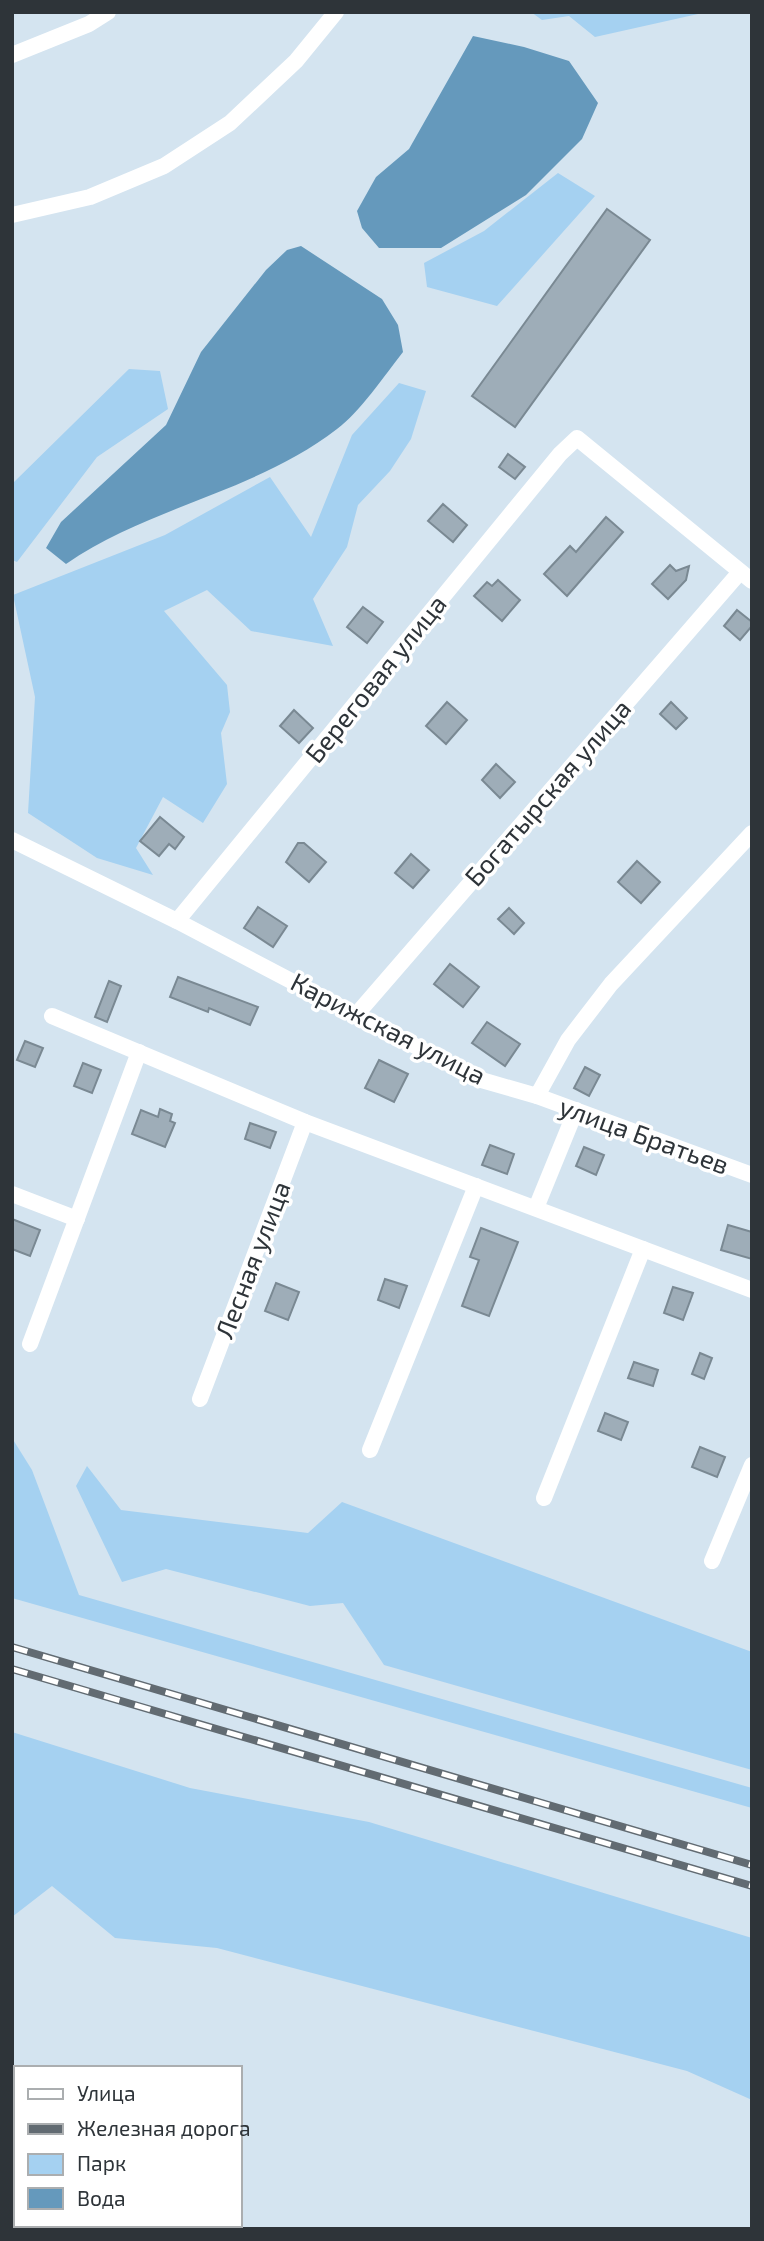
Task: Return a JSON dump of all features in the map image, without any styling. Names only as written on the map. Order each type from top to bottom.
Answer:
[{"type":"street","points":[[12,55],[89,24],[108,12]]},
{"type":"street","points":[[12,215],[90,197],[164,166],[230,123],[296,61],[336,12]]},
{"type":"street","name":"Береговая улица","points":[[177,921],[560,454],[577,439],[746,576]]},
{"type":"street","name":"Богатырская улица","points":[[356,1015],[746,576]]},
{"type":"street","points":[[537,1096],[568,1040],[611,984],[752,833]]},
{"type":"street","name":"Карижская улица","points":[[12,840],[177,921],[478,1079],[537,1096]]},
{"type":"street","points":[[52,1016],[305,1122],[752,1290]]},
{"type":"street","points":[[30,1344],[139,1052]]},
{"type":"street","name":"улица Братьев","points":[[537,1096],[752,1175]]},
{"type":"street","points":[[536,1208],[576,1110]]},
{"type":"street","name":"Лесная улица","points":[[200,1399],[305,1122]]},
{"type":"street","points":[[370,1450],[476,1186]]},
{"type":"street","points":[[12,1194],[77,1219]]},
{"type":"street","points":[[544,1498],[643,1249]]},
{"type":"street","points":[[712,1561],[752,1465]]},
{"type":"green space","points":[[531,12],[707,12],[595,37],[569,16],[542,20]]},
{"type":"green space","points":[[558,173],[595,196],[497,306],[427,287],[424,263],[484,231]]},
{"type":"green space","points":[[129,369],[160,371],[168,409],[97,457],[17,562],[12,560],[12,484]]},
{"type":"green space","points":[[399,383],[426,391],[411,439],[390,471],[358,505],[347,547],[313,599],[333,646],[251,631],[207,590],[164,611],[227,685],[230,712],[221,733],[227,784],[203,823],[163,797],[136,848],[153,875],[97,858],[28,813],[35,697],[13,595],[165,535],[270,477],[311,537],[352,435]]},
{"type":"green space","points":[[12,1438],[32,1470],[79,1595],[752,1788],[752,1808],[12,1598]]},
{"type":"green space","points":[[87,1466],[121,1510],[308,1533],[342,1502],[752,1652],[752,1770],[384,1665],[343,1603],[310,1606],[166,1569],[122,1582],[76,1486]]},
{"type":"green space","points":[[12,1732],[190,1788],[369,1822],[752,1938],[752,2100],[687,2071],[217,1948],[115,1938],[52,1886],[12,1917]]},
{"type":"water","points":[[473,36],[524,47],[569,61],[598,103],[582,139],[526,195],[441,248],[379,248],[362,228],[357,211],[376,177],[409,149]]},
{"type":"water","points":[[301,246],[382,299],[398,325],[403,352],[354,413],[306,451],[238,484],[132,527],[66,564],[46,548],[61,522],[166,425],[201,352],[266,270],[287,250]]},
{"type":"building","points":[[607,209],[650,240],[515,427],[472,396]]},
{"type":"building","points":[[508,454],[525,467],[515,479],[499,467]]},
{"type":"building","points":[[443,504],[467,525],[453,542],[428,521]]},
{"type":"building","points":[[606,517],[623,532],[567,596],[544,574],[570,546],[576,552]]},
{"type":"building","points":[[670,565],[676,571],[689,566],[686,580],[668,599],[652,584]]},
{"type":"building","points":[[498,580],[520,600],[502,621],[474,596],[487,582],[492,586]]},
{"type":"building","points":[[363,607],[383,622],[367,643],[347,627]]},
{"type":"building","points":[[737,610],[752,622],[752,626],[740,640],[724,626]]},
{"type":"building","points":[[447,702],[467,720],[446,744],[426,726]]},
{"type":"building","points":[[671,702],[687,718],[676,729],[660,714]]},
{"type":"building","points":[[294,710],[313,728],[299,743],[280,726]]},
{"type":"building","points":[[496,764],[515,782],[500,798],[482,780]]},
{"type":"building","points":[[160,817],[184,837],[175,849],[169,844],[159,856],[140,841]]},
{"type":"building","points":[[298,843],[304,843],[326,862],[309,882],[286,862]]},
{"type":"building","points":[[411,854],[429,870],[413,888],[395,873]]},
{"type":"building","points":[[637,861],[660,882],[641,903],[618,882]]},
{"type":"building","points":[[258,907],[287,926],[273,947],[244,928]]},
{"type":"building","points":[[509,908],[524,923],[514,934],[498,919]]},
{"type":"building","points":[[450,964],[479,987],[463,1007],[434,984]]},
{"type":"building","points":[[178,977],[258,1007],[250,1025],[209,1008],[208,1012],[170,997]]},
{"type":"building","points":[[109,981],[121,986],[107,1022],[95,1017]]},
{"type":"building","points":[[487,1022],[520,1044],[505,1066],[472,1043]]},
{"type":"building","points":[[25,1041],[43,1048],[35,1067],[17,1060]]},
{"type":"building","points":[[379,1060],[408,1074],[394,1102],[365,1088]]},
{"type":"building","points":[[83,1063],[101,1070],[92,1093],[74,1086]]},
{"type":"building","points":[[585,1067],[600,1075],[589,1096],[574,1088]]},
{"type":"building","points":[[160,1109],[172,1114],[170,1121],[175,1123],[165,1147],[132,1134],[141,1110],[158,1117]]},
{"type":"building","points":[[250,1123],[276,1132],[270,1148],[245,1139]]},
{"type":"building","points":[[490,1145],[514,1154],[507,1174],[482,1165]]},
{"type":"building","points":[[584,1147],[604,1155],[596,1175],[576,1166]]},
{"type":"building","points":[[12,1219],[40,1230],[30,1256],[12,1249]]},
{"type":"building","points":[[728,1225],[752,1232],[752,1259],[721,1250]]},
{"type":"building","points":[[481,1228],[518,1242],[489,1316],[462,1306],[479,1260],[470,1257]]},
{"type":"building","points":[[385,1279],[407,1286],[399,1308],[378,1300]]},
{"type":"building","points":[[276,1283],[299,1292],[288,1320],[265,1311]]},
{"type":"building","points":[[673,1287],[693,1293],[683,1320],[664,1313]]},
{"type":"building","points":[[700,1353],[712,1358],[704,1379],[692,1374]]},
{"type":"building","points":[[634,1362],[658,1370],[653,1386],[628,1378]]},
{"type":"building","points":[[605,1413],[628,1422],[621,1440],[598,1431]]},
{"type":"building","points":[[700,1447],[725,1457],[717,1477],[692,1467]]},
{"type":"railway","points":[[12,1647],[752,1865]]},
{"type":"railway","points":[[12,1669],[752,1886]]}]
